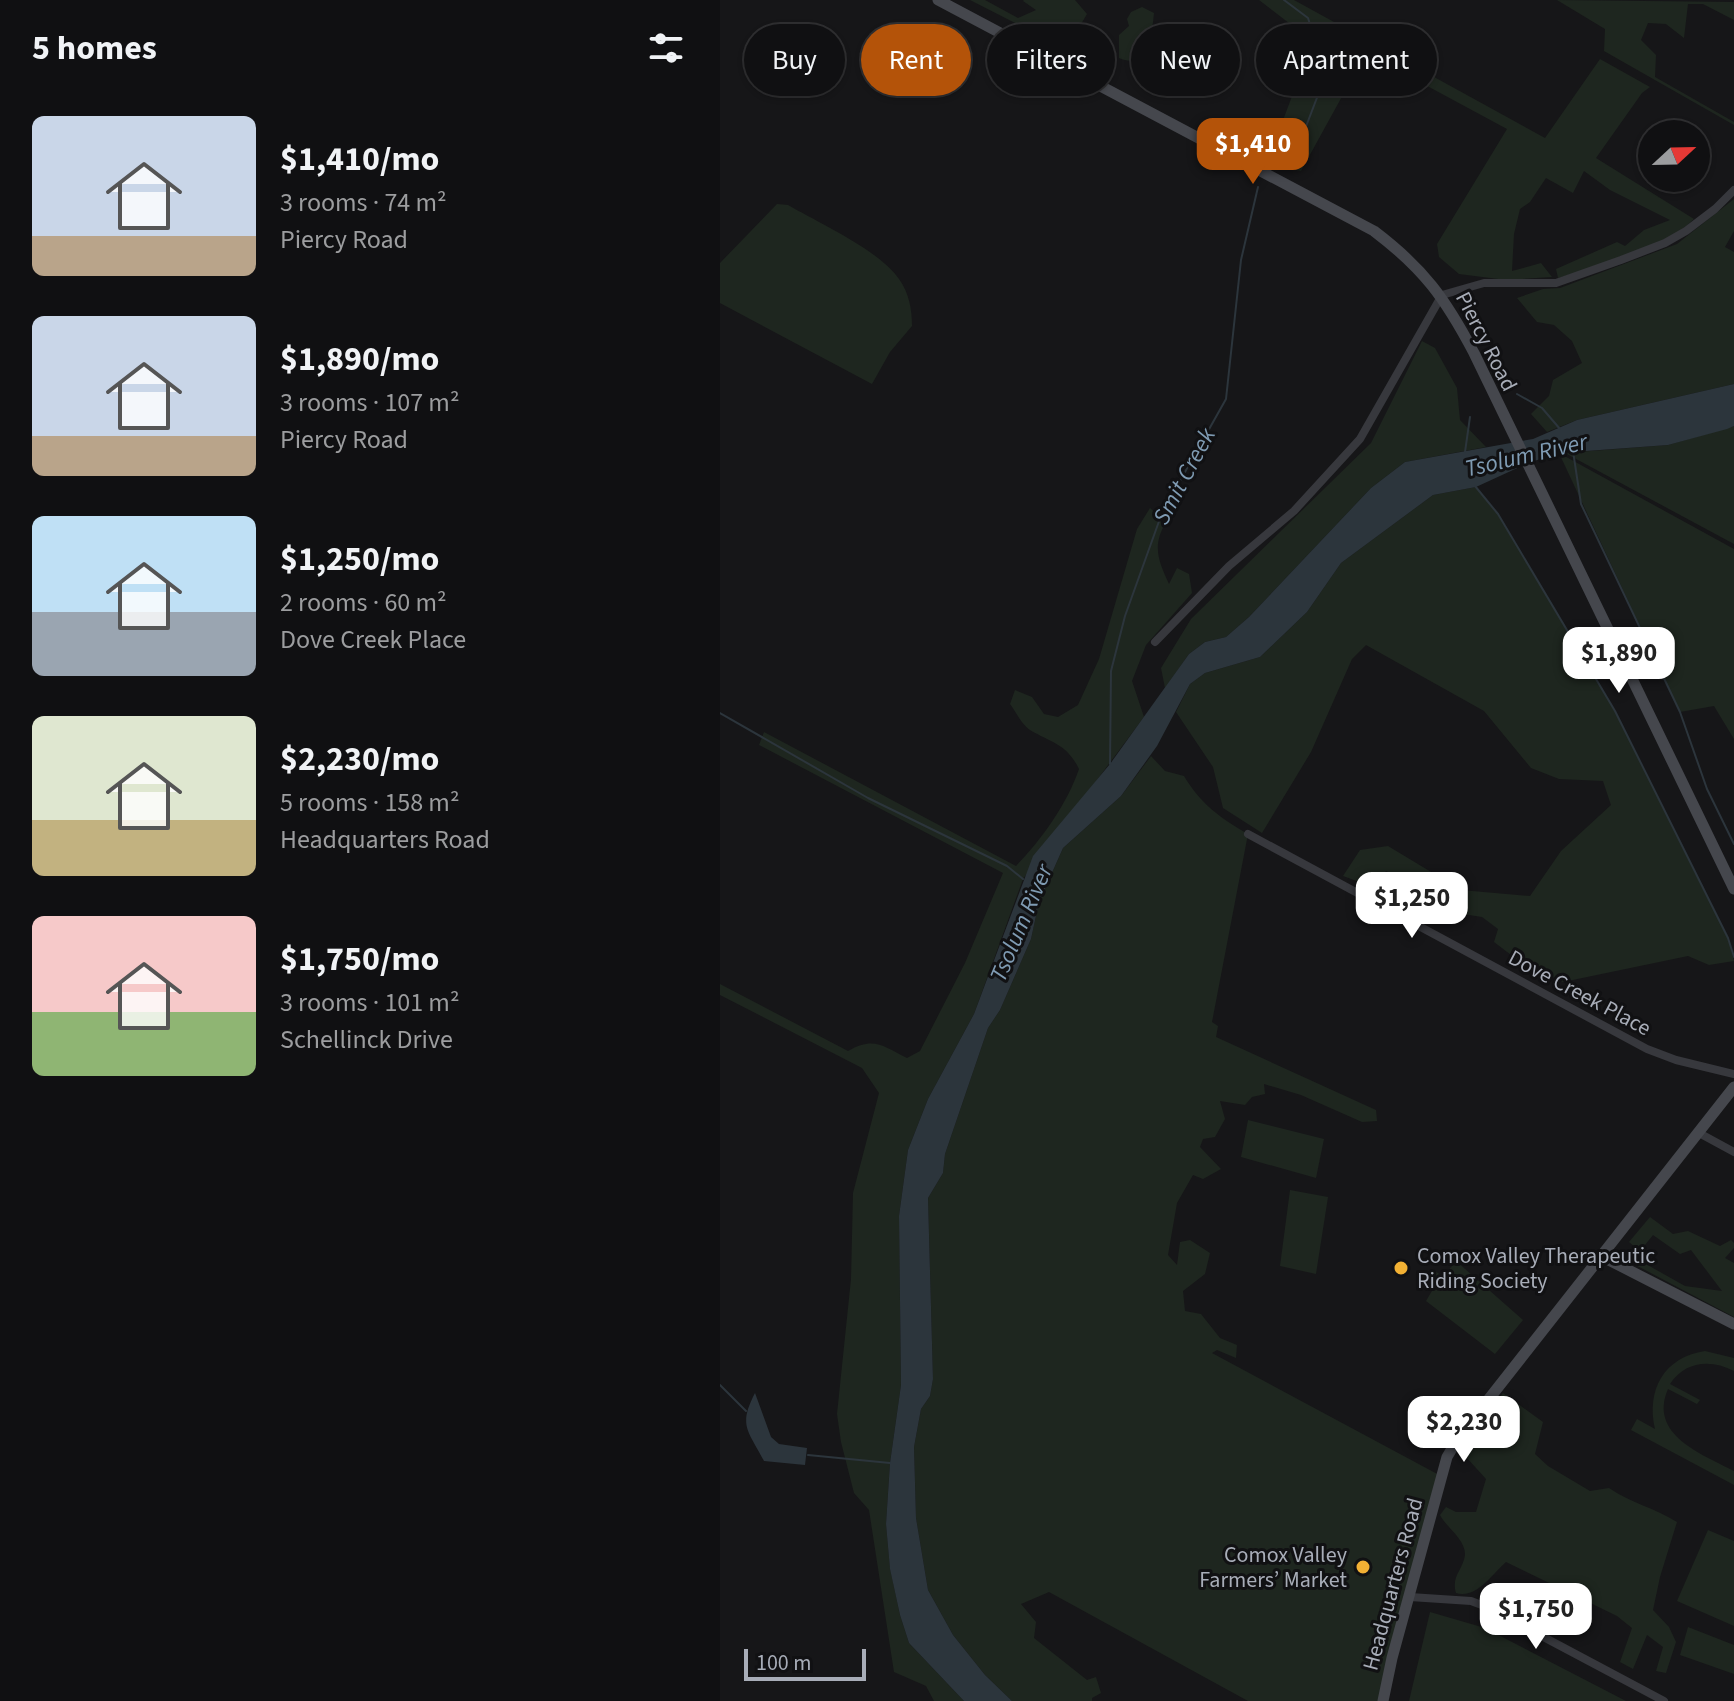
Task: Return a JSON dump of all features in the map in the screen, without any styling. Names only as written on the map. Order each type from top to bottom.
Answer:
[{"type":"main road","name":"Piercy Road","points":[[938,0],[1374,231],[1423,272],[1442,295],[1474,353],[1734,889]]},
{"type":"main road","name":"Headquarters Road","points":[[1383,1701],[1447,1457],[1459,1437],[1731,1092]]},
{"type":"main road","points":[[1603,1257],[1734,1324]]},
{"type":"street","points":[[1155,642],[1229,566],[1294,511],[1360,439],[1442,295],[1484,283],[1556,283],[1621,260],[1686,231],[1734,190]]},
{"type":"street","name":"Dove Creek Place","points":[[1248,834],[1647,1049],[1676,1060],[1734,1074]]},
{"type":"street","points":[[1699,1133],[1734,1152]]},
{"type":"street","points":[[1410,1597],[1471,1601],[1487,1607],[1664,1701]]},
{"type":"shaded area","points":[[970,0],[985,0],[1018,18],[1036,10],[1024,0],[1075,0],[1087,14],[1081,24],[1017,24]]},
{"type":"shaded area","points":[[1259,0],[1294,0],[1338,24],[1290,24]]},
{"type":"shaded area","points":[[1557,0],[1734,2],[1734,20],[1703,4],[1688,4],[1684,38],[1666,24],[1648,23],[1641,40],[1656,55],[1655,77],[1734,122],[1734,125],[1604,51],[1605,29]]},
{"type":"shaded area","points":[[1142,7],[1154,13],[1153,24],[1131,24],[1129,61],[1119,58],[1119,35],[1129,26],[1127,19],[1131,12]]},
{"type":"shaded area","points":[[1600,59],[1650,87],[1642,93],[1596,158],[1638,184],[1638,192],[1651,192],[1694,219],[1666,240],[1648,248],[1558,278],[1556,269],[1617,242],[1625,246],[1644,230],[1670,220],[1610,190],[1584,171],[1573,193],[1546,178],[1530,202],[1520,209],[1514,234],[1512,271],[1541,263],[1552,277],[1506,280],[1459,274],[1439,257],[1437,244],[1507,129],[1437,91],[1437,79],[1545,138]]},
{"type":"shaded area","points":[[1292,96],[1342,96],[1301,171],[1277,166],[1262,157],[1277,136]]},
{"type":"shaded area","points":[[1734,199],[1734,231],[1725,247],[1734,252],[1734,384],[1577,420],[1547,432],[1531,414],[1549,396],[1553,380],[1582,363],[1572,341],[1554,325],[1537,322],[1517,298],[1543,289],[1560,288],[1677,244]]},
{"type":"shaded area","points":[[777,204],[788,205],[863,248],[890,268],[902,284],[909,301],[912,326],[890,352],[872,384],[720,303],[720,263]]},
{"type":"shaded area","points":[[1422,341],[1435,348],[1457,388],[1460,420],[1486,447],[1405,462],[1371,488],[1249,617],[1226,637],[1205,642],[1189,654],[1165,688],[1161,668],[1191,619],[1371,443]]},
{"type":"shaded area","points":[[1734,426],[1734,544],[1565,453],[1668,445]]},
{"type":"shaded area","points":[[1559,453],[1734,549],[1734,739],[1714,706],[1680,712]]},
{"type":"shaded area","points":[[1476,487],[1498,514],[1615,711],[1728,938],[1734,961],[1709,965],[1688,956],[1563,982],[1519,961],[1494,942],[1498,929],[1482,917],[1443,911],[1426,891],[1386,871],[1373,887],[1343,876],[1360,850],[1388,846],[1461,890],[1530,896],[1561,851],[1611,805],[1603,781],[1559,779],[1531,768],[1484,711],[1366,645],[1352,659],[1311,752],[1262,833],[1223,808],[1213,767],[1176,712],[1190,684],[1205,673],[1260,657],[1307,612],[1341,563],[1433,495]]},
{"type":"shaded area","points":[[1150,508],[1166,522],[1159,538],[1158,553],[1169,584],[1177,568],[1189,574],[1192,593],[1146,645],[1132,681],[1144,717],[1023,879],[974,1014],[928,1099],[908,1150],[899,1216],[901,1385],[890,1463],[886,1524],[890,1568],[909,1643],[964,1701],[934,1701],[926,1686],[894,1672],[869,1510],[854,1493],[837,1414],[851,1279],[853,1193],[879,1093],[862,1068],[720,995],[720,984],[848,1051],[872,1043],[907,1058],[920,1051],[965,963],[1003,873],[759,745],[764,732],[1016,866],[1053,820],[1079,769],[1064,749],[1024,725],[1010,704],[1015,690],[1032,697],[1044,714],[1058,717],[1078,705],[1099,659],[1137,529]]},
{"type":"shaded area","points":[[1151,756],[1165,771],[1184,776],[1212,809],[1248,834],[1212,1022],[1218,1026],[1216,1037],[1376,1110],[1377,1121],[1362,1122],[1301,1095],[1264,1084],[1265,1094],[1252,1097],[1245,1105],[1220,1101],[1225,1119],[1215,1137],[1203,1139],[1200,1147],[1221,1169],[1203,1179],[1193,1175],[1177,1203],[1168,1255],[1177,1265],[1180,1242],[1190,1240],[1210,1253],[1205,1274],[1183,1291],[1185,1311],[1201,1314],[1220,1338],[1237,1345],[1236,1358],[1217,1350],[1212,1353],[1441,1476],[1383,1701],[1248,1701],[1049,1592],[1021,1604],[1036,1622],[1034,1638],[1087,1680],[1096,1677],[1101,1693],[1092,1701],[1012,1701],[985,1675],[953,1635],[928,1590],[916,1518],[914,1447],[921,1409],[930,1396],[933,1379],[928,1198],[943,1173],[945,1154],[988,1028],[1000,1010],[1031,939],[1039,902],[1063,848],[1121,796]]},
{"type":"shaded area","points":[[1248,1120],[1324,1139],[1316,1178],[1241,1157]]},
{"type":"shaded area","points":[[1290,1190],[1328,1197],[1316,1274],[1280,1266]]},
{"type":"shaded area","points":[[1650,1217],[1673,1234],[1688,1231],[1720,1246],[1731,1240],[1734,1243],[1734,1248],[1725,1258],[1734,1263],[1734,1317],[1630,1262],[1628,1254],[1685,1286],[1722,1291],[1691,1250],[1680,1254],[1653,1235],[1640,1251],[1629,1242]]},
{"type":"shaded area","points":[[1456,1261],[1523,1320],[1495,1354],[1426,1301],[1436,1284],[1429,1276],[1433,1269],[1443,1277]]},
{"type":"shaded area","points":[[1705,1351],[1734,1358],[1734,1371],[1699,1364],[1683,1371],[1670,1384],[1700,1400],[1697,1404],[1668,1389],[1665,1419],[1682,1441],[1734,1471],[1734,1485],[1631,1430],[1637,1419],[1655,1429],[1653,1401],[1661,1378],[1679,1360]]},
{"type":"shaded area","points":[[1503,1393],[1543,1422],[1535,1454],[1548,1466],[1590,1491],[1609,1488],[1677,1522],[1653,1610],[1669,1627],[1676,1642],[1666,1673],[1656,1671],[1663,1647],[1647,1635],[1633,1669],[1620,1662],[1632,1628],[1617,1616],[1506,1562],[1477,1589],[1464,1594],[1456,1593],[1455,1582],[1464,1560],[1464,1549],[1440,1515],[1446,1507],[1456,1512],[1476,1512],[1486,1479],[1467,1458],[1464,1442]]},
{"type":"shaded area","points":[[1708,1530],[1734,1541],[1734,1626],[1677,1601]]},
{"type":"shaded area","points":[[1430,1612],[1485,1628],[1626,1701],[1409,1701]]},
{"type":"shaded area","points":[[1688,1627],[1734,1645],[1734,1674],[1680,1655]]},
{"type":"water","name":"Tsolum River","points":[[1734,384],[1734,426],[1727,429],[1668,445],[1559,453],[1528,463],[1476,487],[1433,495],[1341,563],[1307,612],[1260,657],[1205,673],[1190,684],[1157,746],[1121,796],[1063,848],[1039,902],[1031,939],[1000,1010],[988,1028],[945,1154],[943,1173],[928,1198],[933,1379],[930,1396],[921,1409],[914,1447],[916,1518],[928,1590],[953,1635],[985,1675],[1012,1701],[964,1701],[909,1643],[890,1569],[886,1524],[890,1463],[901,1385],[899,1216],[908,1150],[928,1099],[974,1014],[1033,856],[1110,764],[1189,654],[1205,642],[1226,637],[1249,617],[1371,488],[1405,462],[1533,439],[1577,420]]},
{"type":"water","points":[[755,1393],[771,1437],[779,1444],[807,1448],[805,1465],[764,1461],[746,1421]]},
{"type":"waterway","name":"Smit Creek","points":[[1274,158],[1305,129],[1323,82],[1324,68],[1308,18],[1284,0]]},
{"type":"waterway","name":"Smit Creek","points":[[1110,764],[1111,671],[1125,616],[1162,513],[1226,399],[1241,260],[1258,187]]},
{"type":"waterway","points":[[1517,394],[1542,408],[1560,429]]},
{"type":"waterway","points":[[1465,452],[1470,417]]},
{"type":"waterway","points":[[1573,451],[1581,504],[1680,712],[1707,789],[1734,844]]},
{"type":"waterway","points":[[1475,486],[1498,514],[1615,711],[1728,938],[1734,957]]},
{"type":"waterway","points":[[720,713],[868,798],[1007,866],[1023,879]]},
{"type":"waterway","points":[[720,1385],[746,1411]]},
{"type":"waterway","points":[[808,1455],[890,1463]]},
{"type":"place","name":"Comox Valley Therapeutic Riding Society","points":[[1401,1268]]},
{"type":"place","name":"Comox Valley Farmers’ Market","points":[[1363,1567]]}]
